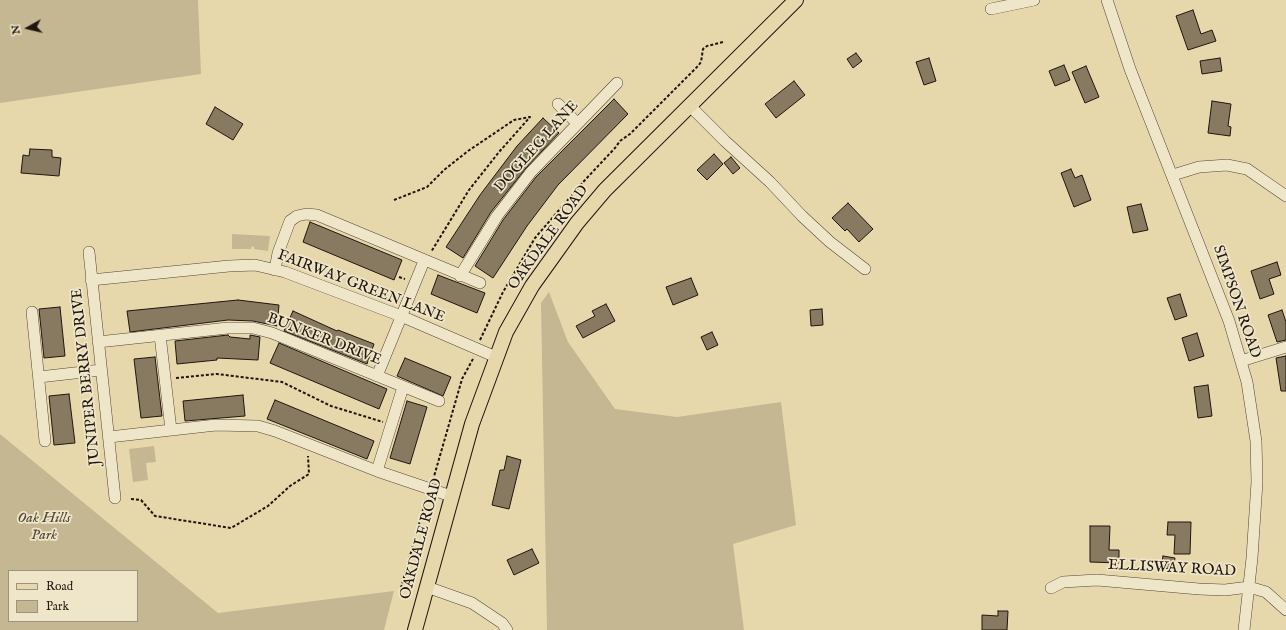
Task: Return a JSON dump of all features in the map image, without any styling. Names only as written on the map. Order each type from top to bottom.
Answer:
[{"type":"main road","name":"OAKDALE ROAD","points":[[415,630],[472,424],[506,332],[532,286],[577,223],[605,190],[796,0]]},
{"type":"street","points":[[991,9],[1034,0]]},
{"type":"street","name":"SIMPSON ROAD","points":[[1107,0],[1130,69],[1173,174],[1229,321],[1247,382],[1253,419],[1257,479],[1249,587],[1244,630]]},
{"type":"street","name":"DOGLEG LANE","points":[[460,276],[497,216],[531,172],[617,83]]},
{"type":"street","points":[[558,104],[577,123]]},
{"type":"street","points":[[690,105],[724,141],[770,182],[802,216],[830,242],[865,269]]},
{"type":"street","points":[[1173,174],[1199,167],[1227,165],[1247,169],[1286,196]]},
{"type":"street","points":[[275,270],[278,253],[290,221],[297,216],[306,214],[318,215],[427,257],[460,276],[480,283]]},
{"type":"street","name":"JUNIPER BERRY DRIVE","points":[[89,252],[115,498]]},
{"type":"street","points":[[377,376],[427,257]]},
{"type":"street","name":"FAIRWAY GREEN LANE","points":[[91,280],[229,266],[255,265],[275,270],[401,316],[496,357]]},
{"type":"street","points":[[32,312],[45,441]]},
{"type":"street","name":"BUNKER DRIVE","points":[[98,342],[228,328],[253,328],[272,334],[439,401]]},
{"type":"street","points":[[160,335],[171,430]]},
{"type":"street","points":[[1241,361],[1286,347]]},
{"type":"street","points":[[38,377],[101,370]]},
{"type":"street","points":[[377,471],[402,387]]},
{"type":"street","points":[[109,437],[216,425],[258,426],[275,431],[377,471],[451,496]]},
{"type":"street","name":"ELLISWAY ROAD","points":[[1051,588],[1063,582],[1097,580],[1199,589],[1225,590],[1249,587],[1266,592],[1286,610]]},
{"type":"street","points":[[427,587],[472,603],[502,623],[507,630]]},
{"type":"path","points":[[480,341],[503,292],[535,238],[584,180],[620,141],[630,134],[698,66],[701,62],[703,49],[707,46],[723,42]]},
{"type":"path","points":[[394,200],[427,187],[444,170],[468,151],[514,120],[530,117],[499,152],[469,190],[427,257]]},
{"type":"path","points":[[401,588],[407,563],[462,378],[474,357]]},
{"type":"path","points":[[171,378],[217,374],[282,382],[331,406],[386,423]]},
{"type":"path","points":[[131,500],[141,500],[155,516],[231,528],[268,506],[290,486],[309,474],[307,453]]},
{"type":"green space","points":[[0,0],[198,0],[201,74],[0,103]]},
{"type":"green space","points":[[232,234],[270,236],[268,251],[254,249],[252,246],[251,249],[232,249]]},
{"type":"green space","points":[[549,292],[568,342],[615,409],[677,417],[781,402],[796,525],[733,544],[744,630],[547,630],[541,303]]},
{"type":"green space","name":"Oak Hills Park","points":[[0,434],[218,613],[394,591],[384,630],[0,630]]},
{"type":"green space","points":[[154,446],[156,462],[146,463],[148,480],[133,482],[129,449]]},
{"type":"building","points":[[1193,10],[1201,34],[1212,30],[1216,41],[1188,50],[1176,16]]},
{"type":"building","points":[[856,53],[862,61],[853,68],[847,59]]},
{"type":"building","points":[[929,58],[936,81],[924,85],[916,62]]},
{"type":"building","points":[[1220,58],[1222,71],[1202,74],[1200,61]]},
{"type":"building","points":[[1064,65],[1070,80],[1055,86],[1049,71]]},
{"type":"building","points":[[1086,66],[1099,97],[1085,103],[1072,72]]},
{"type":"building","points":[[794,81],[805,95],[776,118],[765,104]]},
{"type":"building","points":[[614,99],[628,114],[558,185],[527,226],[493,278],[475,266],[503,220],[536,177]]},
{"type":"building","points":[[1212,101],[1231,104],[1228,126],[1231,127],[1230,136],[1208,133]]},
{"type":"building","points":[[215,107],[243,124],[233,140],[206,124]]},
{"type":"building","points":[[543,118],[559,133],[526,168],[491,212],[463,258],[446,247],[480,195],[517,146]]},
{"type":"building","points":[[30,149],[52,150],[52,157],[61,158],[59,176],[21,173],[23,155],[29,156]]},
{"type":"building","points":[[714,154],[723,164],[707,180],[697,170]]},
{"type":"building","points":[[731,157],[740,168],[733,174],[724,163]]},
{"type":"building","points":[[1071,169],[1075,178],[1082,175],[1091,200],[1074,207],[1061,173]]},
{"type":"building","points":[[848,203],[873,229],[859,242],[847,229],[845,231],[832,218]]},
{"type":"building","points":[[1141,204],[1148,230],[1133,233],[1127,207]]},
{"type":"building","points":[[310,222],[402,260],[394,280],[303,242]]},
{"type":"building","points":[[1277,262],[1281,275],[1269,279],[1274,294],[1260,299],[1251,271]]},
{"type":"building","points":[[438,275],[485,293],[477,313],[431,294]]},
{"type":"building","points":[[691,278],[698,295],[673,305],[666,287]]},
{"type":"building","points":[[1180,294],[1187,316],[1175,320],[1167,298]]},
{"type":"building","points":[[238,300],[279,305],[277,326],[253,321],[228,320],[130,332],[127,311]]},
{"type":"building","points":[[606,304],[615,321],[583,338],[576,326],[595,316],[592,311]]},
{"type":"building","points":[[60,307],[65,356],[44,358],[39,309]]},
{"type":"building","points":[[822,309],[823,325],[811,326],[810,310]]},
{"type":"building","points":[[1282,310],[1286,322],[1286,340],[1277,342],[1268,315]]},
{"type":"building","points":[[293,311],[337,331],[338,330],[374,344],[367,364],[284,331]]},
{"type":"building","points":[[712,332],[718,345],[707,350],[701,337]]},
{"type":"building","points":[[1197,333],[1204,356],[1189,361],[1182,338]]},
{"type":"building","points":[[228,335],[230,337],[250,339],[250,335],[260,337],[258,360],[217,358],[217,360],[177,364],[175,341]]},
{"type":"building","points":[[279,343],[387,389],[379,409],[270,363]]},
{"type":"building","points":[[1286,356],[1286,391],[1281,391],[1276,358]]},
{"type":"building","points":[[155,357],[162,416],[141,418],[134,359]]},
{"type":"building","points":[[405,358],[451,377],[443,396],[397,376]]},
{"type":"building","points":[[1208,385],[1212,416],[1198,418],[1194,387]]},
{"type":"building","points":[[69,394],[75,443],[54,445],[49,396]]},
{"type":"building","points":[[243,395],[245,416],[185,421],[183,401]]},
{"type":"building","points":[[275,400],[374,441],[367,459],[267,419]]},
{"type":"building","points":[[407,401],[427,407],[410,464],[390,458]]},
{"type":"building","points":[[507,456],[521,460],[509,509],[492,505],[500,470],[504,470]]},
{"type":"building","points":[[1168,522],[1191,522],[1190,554],[1174,554],[1175,535],[1167,535]]},
{"type":"building","points":[[1090,526],[1110,526],[1109,550],[1119,550],[1119,563],[1090,562]]},
{"type":"building","points":[[532,549],[539,563],[514,575],[507,560]]},
{"type":"building","points":[[1163,556],[1175,558],[1173,570],[1161,567]]},
{"type":"building","points":[[998,611],[1008,611],[1007,630],[982,630],[982,615],[998,616]]}]
